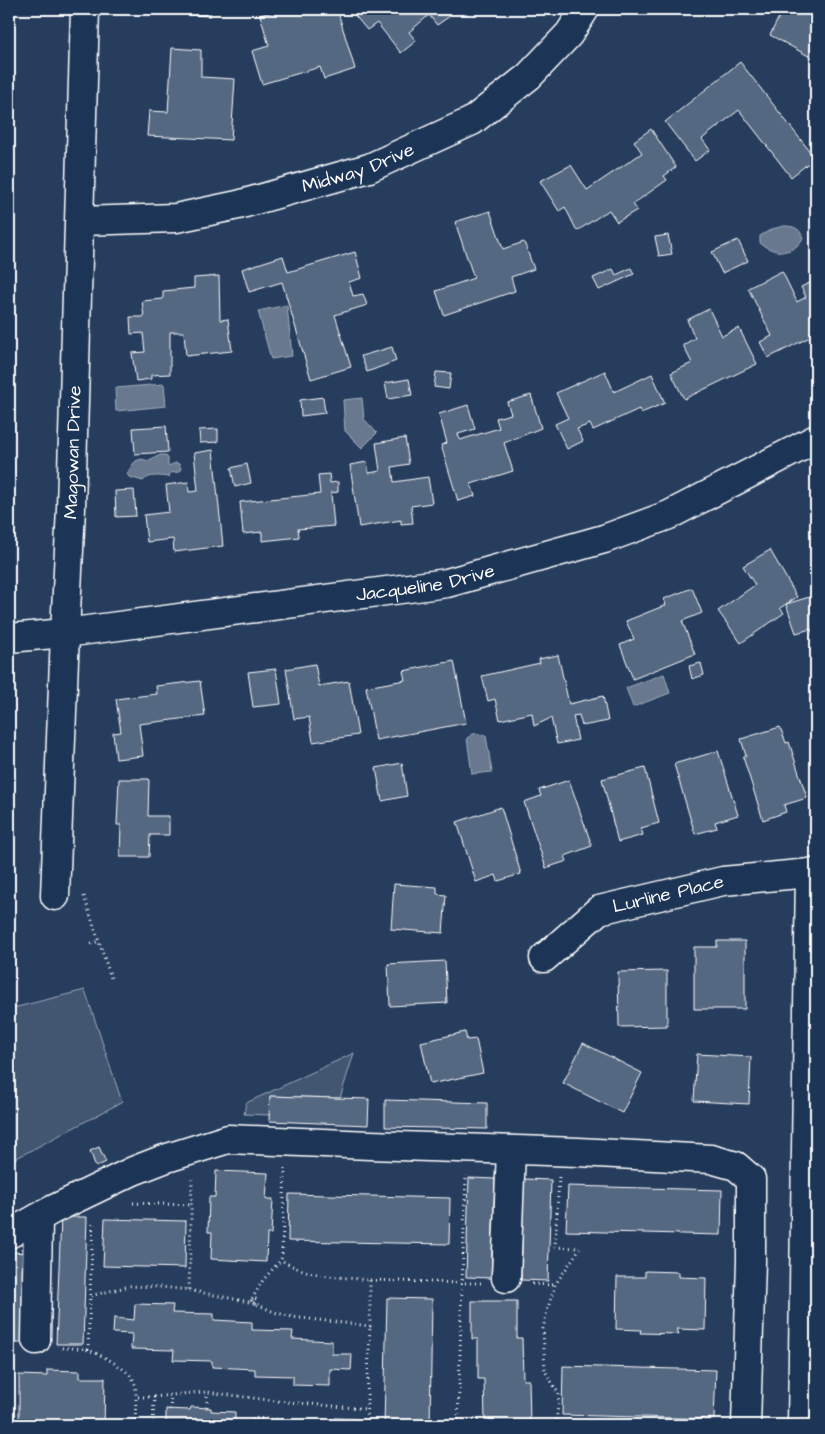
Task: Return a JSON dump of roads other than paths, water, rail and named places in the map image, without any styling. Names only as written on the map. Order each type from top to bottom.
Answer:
[{"type":"street","name":"Magowan Drive","points":[[55,896],[71,508],[85,9]]},
{"type":"street","name":"Midway Drive","points":[[80,221],[176,218],[238,206],[369,168],[472,122],[528,76],[569,34],[585,9]]},
{"type":"street","name":"Jacqueline Drive","points":[[9,638],[65,633],[447,583],[604,539],[669,515],[816,439]]},
{"type":"street","name":"Lurline Place","points":[[544,958],[599,910],[724,881],[813,871]]},
{"type":"street","points":[[802,1425],[813,871]]},
{"type":"street","points":[[9,1234],[133,1171],[164,1158],[228,1139],[711,1159],[736,1166],[751,1180],[752,1261],[746,1425]]},
{"type":"street","points":[[506,1278],[511,1150]]},
{"type":"street","points":[[38,1218],[46,1344]]}]
